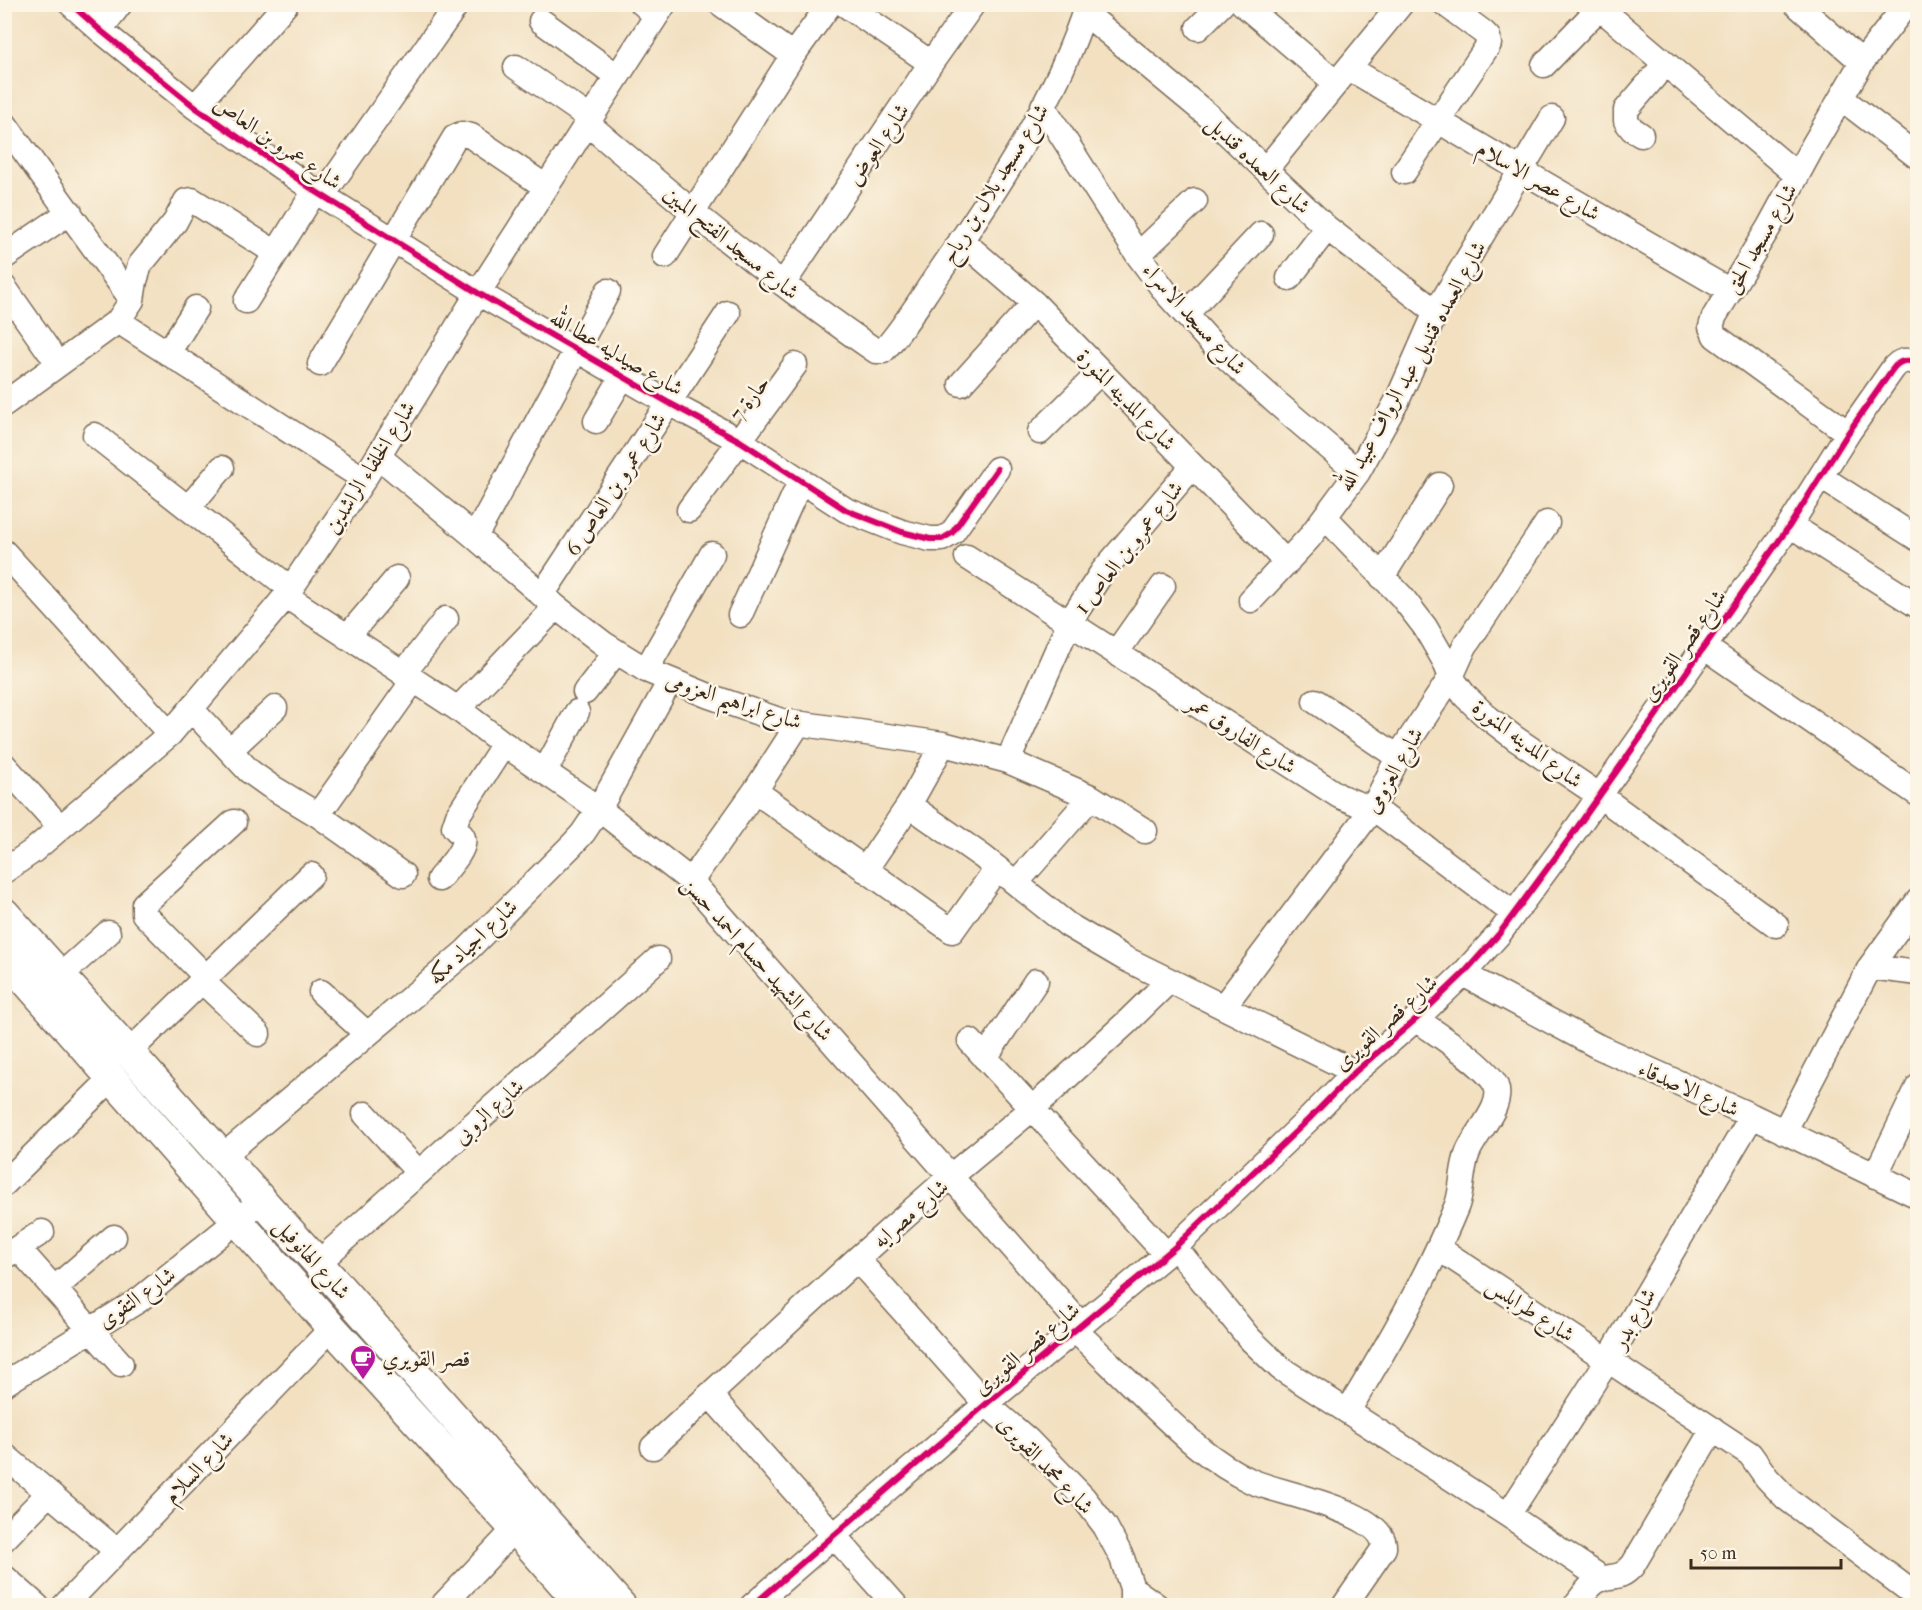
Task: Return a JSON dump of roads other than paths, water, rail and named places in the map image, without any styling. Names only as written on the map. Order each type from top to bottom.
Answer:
[{"type":"street","name":"شارع عمرو بن العاص","points":[[71,4],[195,107],[319,193],[478,292]]},
{"type":"street","points":[[100,30],[120,4]]},
{"type":"street","points":[[195,107],[286,4]]},
{"type":"street","points":[[246,301],[276,253],[457,4]]},
{"type":"street","points":[[721,4],[793,55]]},
{"type":"street","points":[[665,256],[793,55],[830,4]]},
{"type":"street","points":[[844,4],[931,63]]},
{"type":"street","name":"شارع العوض","points":[[783,284],[973,4]]},
{"type":"street","points":[[1198,28],[1222,4]]},
{"type":"street","name":"شارع عصر الاسلام","points":[[1243,4],[1343,75],[1438,121],[1730,291]]},
{"type":"street","points":[[1266,169],[1401,4]]},
{"type":"street","points":[[1796,4],[1862,62]]},
{"type":"street","name":"شارع مسجد الحق","points":[[1848,433],[1715,336],[1711,327],[1714,317],[1769,226],[1862,62],[1907,4]]},
{"type":"street","points":[[1404,172],[1489,44],[1488,37],[1483,32],[1451,6]]},
{"type":"street","points":[[1544,65],[1602,6],[1665,64],[1797,175]]},
{"type":"street","name":"شارع مسجد بلال بن رباح","points":[[883,351],[961,240],[1018,153],[1070,52],[1086,9]]},
{"type":"street","name":"شارع العمده قنديل","points":[[1086,9],[1266,169],[1327,228],[1436,312]]},
{"type":"street","name":"شارع الخلفاء الراشدين","points":[[4,871],[33,851],[170,734],[288,592],[364,479],[478,292],[658,13]]},
{"type":"street","points":[[541,21],[617,76]]},
{"type":"street","points":[[1641,135],[1626,121],[1626,110],[1665,64]]},
{"type":"street","name":"شارع مسجد الفتح المبين","points":[[516,67],[588,121],[693,213],[783,284],[876,351],[883,351]]},
{"type":"street","points":[[1841,98],[1917,157]]},
{"type":"street","name":"شارع مسجد الاسراء","points":[[1044,106],[1138,255],[1167,294],[1215,347],[1358,472]]},
{"type":"street","name":"شارع العمده قنديل عبد الرواف عبيد الله","points":[[1251,600],[1310,538],[1358,472],[1397,400],[1436,312],[1552,117]]},
{"type":"street","points":[[4,123],[132,300]]},
{"type":"street","points":[[320,364],[455,137],[462,134],[471,136],[546,187]]},
{"type":"street","points":[[4,404],[118,321],[132,300],[140,266],[175,222],[186,201],[192,200],[276,253]]},
{"type":"street","points":[[1138,255],[1195,201]]},
{"type":"street","points":[[4,257],[70,212]]},
{"type":"street","points":[[1289,278],[1327,228]]},
{"type":"street","points":[[1186,314],[1261,234]]},
{"type":"street","name":"شارع المدينه المنورة","points":[[961,240],[1034,303],[1287,563]]},
{"type":"street","points":[[4,287],[49,351]]},
{"type":"street","points":[[475,537],[608,291]]},
{"type":"street","name":"شارع صيدليه عطا الله","points":[[478,292],[669,403],[740,441],[846,510],[902,532],[930,539],[942,539],[951,533],[997,469]]},
{"type":"street","points":[[961,384],[1034,303]]},
{"type":"street","points":[[168,353],[196,308]]},
{"type":"street","name":"شارع عمرو بن العاص 6","points":[[458,709],[549,601],[669,403],[728,313]]},
{"type":"street","points":[[118,321],[364,479]]},
{"type":"street","name":"شارع قصر القويرى","points":[[752,1605],[833,1534],[1171,1251],[1355,1072],[1463,974],[1499,934],[1600,796],[1790,525],[1848,433],[1898,363],[1906,360],[1917,363]]},
{"type":"street","name":"حارة 7","points":[[689,510],[795,365]]},
{"type":"street","points":[[1040,432],[1100,372]]},
{"type":"street","points":[[596,421],[623,376]]},
{"type":"street","name":"شارع الشهيد حسام احمد حسن","points":[[95,435],[347,637],[458,709],[504,744],[599,809],[691,881],[951,1176],[1078,1328],[1187,1440],[1218,1463],[1252,1482],[1340,1508],[1377,1531],[1384,1548],[1344,1605]]},
{"type":"street","name":"شارع ابراهيم العزومى","points":[[378,456],[549,601],[616,652],[646,670],[709,696],[772,717],[944,744],[1008,760],[1091,797],[1145,831]]},
{"type":"street","name":"شارع عمرو بن العاص 1","points":[[1008,760],[1069,622],[1103,571],[1192,467]]},
{"type":"street","points":[[188,508],[222,468]]},
{"type":"street","points":[[1821,477],[1917,539]]},
{"type":"street","points":[[740,615],[800,482]]},
{"type":"street","points":[[1382,577],[1440,485]]},
{"type":"street","name":"شارع المدينه المنورة","points":[[1325,517],[1402,597],[1425,627],[1451,677],[1465,696],[1486,716],[1516,740],[1600,796],[1776,925]]},
{"type":"street","name":"شارع العزومى","points":[[1223,1007],[1373,808],[1398,757],[1451,677],[1465,646],[1548,523]]},
{"type":"street","points":[[1790,525],[1917,606]]},
{"type":"street","points":[[4,552],[170,734]]},
{"type":"street","points":[[646,670],[712,554]]},
{"type":"street","name":"شارع الفاروق عمر","points":[[968,557],[1339,796],[1373,808],[1513,913]]},
{"type":"street","points":[[347,637],[397,578]]},
{"type":"street","points":[[1116,653],[1163,586]]},
{"type":"street","points":[[318,815],[446,619]]},
{"type":"street","points":[[1704,647],[1917,794]]},
{"type":"street","points":[[545,771],[581,702],[616,652]]},
{"type":"street","name":"شارع اجياد مكه","points":[[222,1157],[465,952],[572,845],[599,809],[670,681]]},
{"type":"street","points":[[1315,701],[1398,757]]},
{"type":"street","points":[[230,750],[275,708]]},
{"type":"street","points":[[192,710],[256,776],[318,815],[403,875]]},
{"type":"street","points":[[691,881],[755,791],[799,723]]},
{"type":"street","points":[[439,879],[464,845],[463,837],[454,827],[458,814],[504,744]]},
{"type":"street","points":[[865,870],[909,805],[944,744]]},
{"type":"street","points":[[4,765],[60,828]]},
{"type":"street","points":[[755,791],[952,931],[997,868]]},
{"type":"street","points":[[1016,883],[1091,797]]},
{"type":"street","points":[[909,805],[997,868],[1068,925],[1124,958],[1355,1072]]},
{"type":"street","points":[[234,822],[144,904],[144,914],[258,1034]]},
{"type":"street","points":[[128,1053],[310,875]]},
{"type":"street","points":[[1784,1132],[1870,967],[1917,901]]},
{"type":"street","name":"شارع الهانوفيل","points":[[4,913],[621,1605]]},
{"type":"street","points":[[60,976],[108,933]]},
{"type":"street","name":"شارع الهانوفيل","points":[[4,956],[332,1328],[583,1605]]},
{"type":"street","name":"شارع الروبى","points":[[318,1263],[658,959]]},
{"type":"street","points":[[1870,967],[1917,973]]},
{"type":"street","name":"شارع الاصدقاء","points":[[1463,974],[1597,1046],[1752,1116],[1917,1196]]},
{"type":"street","points":[[1036,981],[978,1049],[1032,1109],[1171,1251],[1249,1338],[1280,1368],[1603,1579]]},
{"type":"street","name":"شارع مصرايه","points":[[652,1447],[857,1259],[951,1176],[1032,1109],[1169,981]]},
{"type":"street","points":[[321,992],[367,1034]]},
{"type":"street","points":[[1348,1412],[1398,1329],[1438,1248],[1458,1202],[1468,1150],[1494,1107],[1497,1097],[1496,1087],[1483,1069],[1416,1019]]},
{"type":"street","points":[[4,1184],[112,1078]]},
{"type":"street","points":[[1875,1176],[1917,1087]]},
{"type":"street","points":[[365,1114],[419,1173]]},
{"type":"street","name":"شارع بدر","points":[[1508,1515],[1608,1360],[1752,1116]]},
{"type":"street","name":"شارع التقوى","points":[[6,1381],[139,1300],[261,1201]]},
{"type":"street","points":[[42,1232],[11,1252],[54,1289],[121,1364]]},
{"type":"street","points":[[54,1289],[114,1237]]},
{"type":"street","name":"شارع طرابلس","points":[[1438,1248],[1750,1454],[1775,1489],[1911,1593]]},
{"type":"street","name":"شارع محمد القويرى","points":[[857,1259],[987,1404],[1028,1440],[1083,1497],[1105,1526],[1122,1558],[1132,1597]]},
{"type":"street","name":"شارع السلام","points":[[64,1605],[332,1328]]},
{"type":"street","points":[[710,1395],[896,1605]]},
{"type":"street","points":[[1575,1605],[1594,1583],[1621,1576],[1633,1565],[1713,1429]]},
{"type":"street","points":[[6,1458],[117,1551]]},
{"type":"street","points":[[4,1539],[49,1493]]},
{"type":"street","points":[[442,1605],[515,1529]]},
{"type":"street","points":[[4,1577],[37,1605]]},
{"type":"street","points":[[1132,1597],[1157,1605]]},
{"type":"lane","points":[[634,4],[658,13]]},
{"type":"place","name":"قصر القويري","points":[[363,1381]]}]
